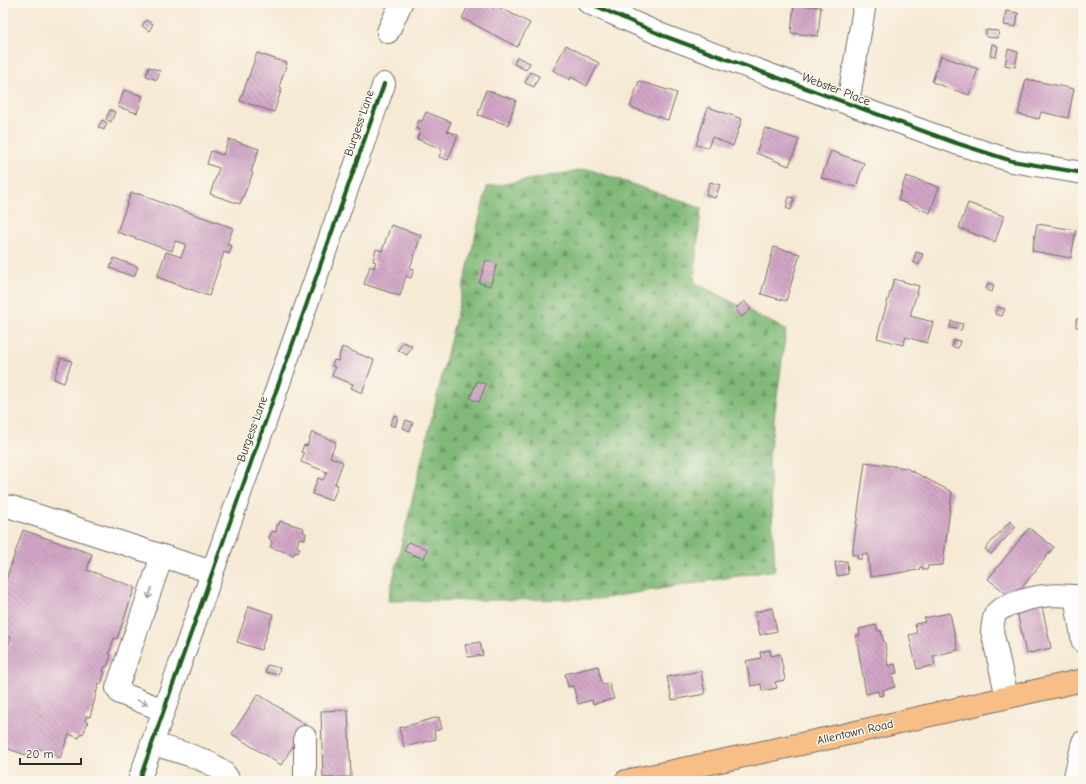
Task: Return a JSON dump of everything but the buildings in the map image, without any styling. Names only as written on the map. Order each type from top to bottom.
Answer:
[{"type":"main road","name":"Allentown Road","points":[[626,781],[839,736],[1083,680]]},
{"type":"street","points":[[388,32],[401,3]]},
{"type":"street","name":"Webster Place","points":[[589,3],[664,36],[848,103],[898,123],[1012,161],[1083,173]]},
{"type":"street","points":[[848,103],[865,3]]},
{"type":"street","name":"Burgess Lane","points":[[139,781],[384,84]]},
{"type":"street","points":[[3,506],[11,507],[212,572]]},
{"type":"street","points":[[162,556],[117,688],[120,692],[163,710]]},
{"type":"street","points":[[1006,698],[992,631],[993,620],[997,612],[1004,607],[1030,597],[1048,594],[1079,597],[1083,642]]},
{"type":"street","points":[[305,737],[305,781]]},
{"type":"street","points":[[1074,781],[1083,742]]},
{"type":"street","points":[[152,744],[202,759],[218,768],[230,781]]},
{"type":"green space","points":[[588,169],[701,208],[694,282],[786,330],[769,456],[775,570],[599,599],[388,601],[487,187]]},
{"type":"cycle path","points":[[589,3],[664,36],[953,142],[1012,161],[1083,173]]},
{"type":"cycle path","points":[[139,781],[384,84]]}]
